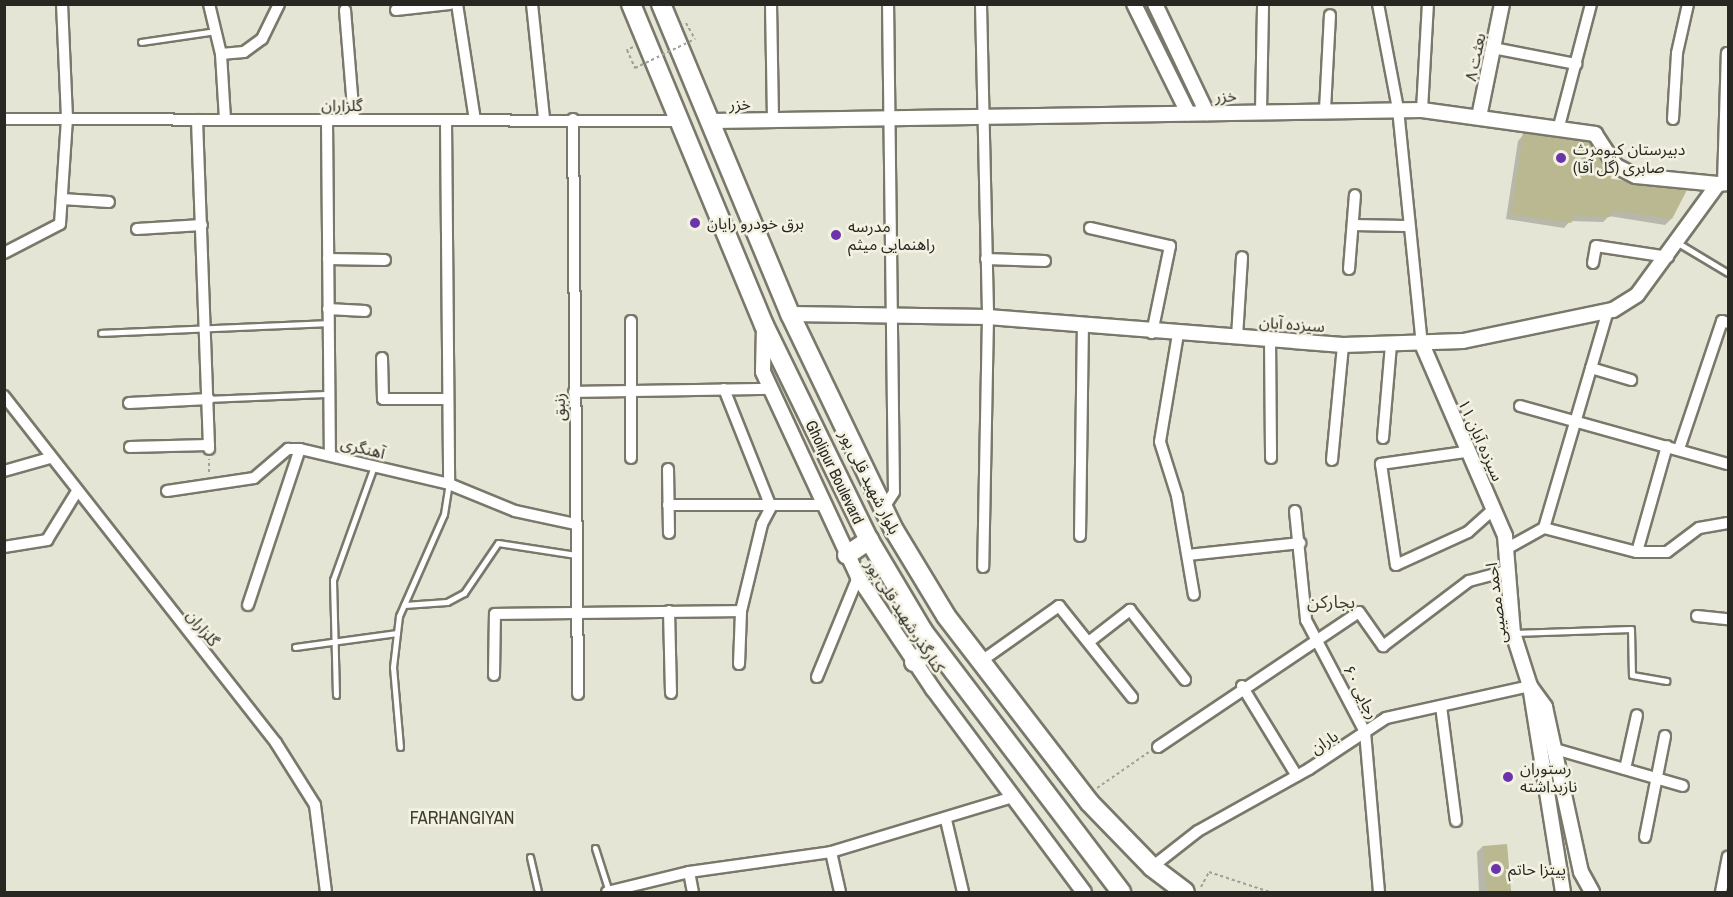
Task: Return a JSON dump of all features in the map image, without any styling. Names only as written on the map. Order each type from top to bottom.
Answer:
[{"type":"highway","name":"Gholipur Boulevard","points":[[631,4],[764,325],[869,540],[934,647],[1121,892]]},
{"type":"highway","name":"بلوار شهید قلی پور","points":[[661,4],[713,121],[790,314],[883,509],[946,616],[1085,797],[1153,868],[1185,892]]},
{"type":"highway","points":[[847,555],[869,540]]},
{"type":"highway","points":[[914,662],[934,647]]},
{"type":"highway","points":[[1153,868],[1164,892]]},
{"type":"street","points":[[4,253],[60,224],[67,118],[62,4]]},
{"type":"street","points":[[209,4],[221,54],[225,119]]},
{"type":"street","points":[[396,10],[450,4]]},
{"type":"street","points":[[458,4],[475,120]]},
{"type":"street","points":[[532,4],[544,119]]},
{"type":"street","points":[[771,4],[773,120]]},
{"type":"street","points":[[883,509],[894,492],[890,314],[888,4]]},
{"type":"street","points":[[981,4],[988,317],[983,567]]},
{"type":"street","points":[[1134,4],[1188,113]]},
{"type":"street","points":[[1155,4],[1207,112]]},
{"type":"street","points":[[1261,111],[1263,4]]},
{"type":"street","points":[[1378,4],[1398,109],[1407,225],[1422,344]]},
{"type":"street","points":[[1422,110],[1428,4]]},
{"type":"street","name":"بعثت ۸","points":[[1479,117],[1502,4]]},
{"type":"street","points":[[1558,130],[1591,4]]},
{"type":"street","points":[[1673,119],[1677,53],[1688,4]]},
{"type":"street","points":[[221,54],[244,52],[262,39],[274,8]]},
{"type":"street","points":[[345,10],[354,120]]},
{"type":"street","points":[[1325,110],[1330,15]]},
{"type":"street","points":[[1493,48],[1576,64]]},
{"type":"street","points":[[1723,184],[1727,53]]},
{"type":"street","name":"خزر","points":[[713,121],[1422,110],[1595,134],[1616,166],[1636,176],[1723,184]]},
{"type":"street","name":"گلزاران","points":[[4,119],[680,121]]},
{"type":"street","name":"زنبق","points":[[573,119],[578,694]]},
{"type":"street","points":[[130,447],[209,447],[197,120]]},
{"type":"street","points":[[327,120],[330,455]]},
{"type":"street","points":[[447,121],[449,484]]},
{"type":"street","name":"سیزده آبان","points":[[790,314],[988,317],[1083,324],[1152,333],[1270,338],[1343,345],[1422,344],[1608,311],[1637,295],[1723,184]]},
{"type":"street","points":[[1349,269],[1355,195]]},
{"type":"street","points":[[62,200],[109,202]]},
{"type":"street","points":[[137,229],[202,225]]},
{"type":"street","points":[[1353,225],[1407,225]]},
{"type":"street","points":[[1090,228],[1170,246],[1152,333]]},
{"type":"street","points":[[1593,262],[1596,246],[1668,257]]},
{"type":"street","points":[[986,258],[1045,261]]},
{"type":"street","points":[[1237,337],[1242,258]]},
{"type":"street","points":[[328,259],[385,260]]},
{"type":"street","points":[[328,309],[365,311]]},
{"type":"street","points":[[1544,528],[1608,311]]},
{"type":"street","points":[[631,321],[631,458]]},
{"type":"street","points":[[1679,449],[1722,321],[1728,323]]},
{"type":"street","points":[[1080,536],[1083,324]]},
{"type":"street","name":"کنارگذر شهید قلی پور","points":[[764,325],[763,372],[822,506],[858,577],[914,662],[1084,892]]},
{"type":"street","points":[[1178,334],[1160,442],[1188,555],[1194,595]]},
{"type":"street","points":[[1270,338],[1272,458]]},
{"type":"street","name":"سیزده آبان ۱۱","points":[[1422,344],[1465,452],[1495,508],[1506,549]]},
{"type":"street","points":[[1332,460],[1343,345]]},
{"type":"street","points":[[1383,438],[1391,345]]},
{"type":"street","points":[[382,358],[383,399],[448,399]]},
{"type":"street","points":[[1591,368],[1631,381]]},
{"type":"street","points":[[724,389],[771,507],[762,524],[741,611],[739,664]]},
{"type":"street","points":[[574,392],[770,389]]},
{"type":"street","points":[[129,403],[209,399]]},
{"type":"street","name":"گلزاران","points":[[6,401],[76,493],[276,743],[315,805],[326,892]]},
{"type":"street","points":[[1520,406],[1575,424],[1679,449],[1728,464]]},
{"type":"street","points":[[1637,552],[1667,446]]},
{"type":"street","points":[[167,490],[209,487],[254,478],[288,449],[300,449],[248,605]]},
{"type":"street","name":"آهنگری","points":[[300,449],[449,484],[515,510],[575,524]]},
{"type":"street","points":[[1465,452],[1381,464],[1396,564],[1468,532],[1495,508]]},
{"type":"street","points":[[4,471],[50,458]]},
{"type":"street","points":[[668,469],[669,533]]},
{"type":"street","points":[[4,547],[47,540],[76,493]]},
{"type":"street","points":[[668,505],[822,506]]},
{"type":"street","name":"رجایی ۶۰","points":[[1295,511],[1306,620],[1365,732],[1379,892]]},
{"type":"street","points":[[1506,549],[1544,528],[1637,552],[1667,552],[1699,528],[1728,523]]},
{"type":"street","points":[[1188,555],[1300,543]]},
{"type":"street","name":"احمد مصیبی","points":[[1506,549],[1506,571],[1513,633],[1530,686],[1563,878],[1563,892]]},
{"type":"street","points":[[1158,747],[1242,686],[1359,612],[1383,646],[1469,581],[1506,571]]},
{"type":"street","points":[[817,677],[858,577]]},
{"type":"street","points":[[980,662],[1059,606],[1090,641],[1132,697]]},
{"type":"street","points":[[1090,641],[1130,610],[1185,680]]},
{"type":"street","points":[[494,675],[495,614],[578,611],[741,611]]},
{"type":"street","points":[[669,611],[671,693]]},
{"type":"street","points":[[1697,616],[1728,619]]},
{"type":"street","points":[[1242,686],[1297,776]]},
{"type":"street","name":"احمد مصیبی","points":[[1530,686],[1545,707],[1583,877],[1592,892]]},
{"type":"street","name":"باران","points":[[1153,868],[1198,831],[1297,776],[1386,718],[1530,686]]},
{"type":"street","points":[[1441,706],[1456,821]]},
{"type":"street","points":[[1625,769],[1637,715]]},
{"type":"street","points":[[1645,837],[1665,736]]},
{"type":"street","points":[[1555,749],[1683,786]]},
{"type":"street","points":[[608,892],[688,872],[831,852],[946,820],[1013,796]]},
{"type":"street","points":[[946,820],[963,892]]},
{"type":"street","points":[[831,852],[840,892]]},
{"type":"street","points":[[1721,892],[1728,856]]},
{"type":"street","points":[[688,872],[693,892]]},
{"type":"street","points":[[1563,878],[1583,877]]},
{"type":"lane","points":[[141,42],[216,31]]},
{"type":"lane","points":[[1678,243],[1728,273]]},
{"type":"lane","points":[[101,333],[328,323]]},
{"type":"lane","points":[[209,399],[329,394]]},
{"type":"lane","points":[[336,695],[333,580],[374,466]]},
{"type":"lane","points":[[400,747],[393,667],[397,633],[404,605],[444,514],[449,484]]},
{"type":"lane","points":[[404,605],[447,602],[464,593],[498,543],[576,555]]},
{"type":"lane","points":[[1513,633],[1631,629],[1632,675],[1666,681]]},
{"type":"lane","points":[[295,647],[397,633]]},
{"type":"lane","points":[[595,848],[608,892]]},
{"type":"lane","points":[[530,857],[538,892]]},
{"type":"path","points":[[627,50],[635,68],[695,39],[688,22]]},
{"type":"path","points":[[209,447],[209,487]]},
{"type":"path","points":[[1085,797],[1158,747]]},
{"type":"path","points":[[1198,892],[1209,872],[1270,892]]},
{"type":"building","name":"دبیرستان کیومرث صابری (گل آقا)","points":[[1523,133],[1590,142],[1613,179],[1687,190],[1672,219],[1613,210],[1610,217],[1575,216],[1571,223],[1511,214]]},
{"type":"building","name":"پیتزا حاتم","points":[[1507,844],[1511,892],[1487,892],[1483,846]]},
{"type":"place","name":"دبیرستان کیومرث صابری (گل آقا)","points":[[1561,158]]},
{"type":"place","name":"برق خودرو رایان","points":[[695,223]]},
{"type":"place","name":"مدرسه راهنمایی میثم","points":[[836,235]]},
{"type":"place","name":"رستوران نازبداشته","points":[[1508,777]]},
{"type":"place","name":"پیتزا حاتم","points":[[1496,869]]},
{"type":"district","name":"بجارکن","points":[[1331,602]]},
{"type":"district","name":"FARHANGIYAN","points":[[462,818]]}]
